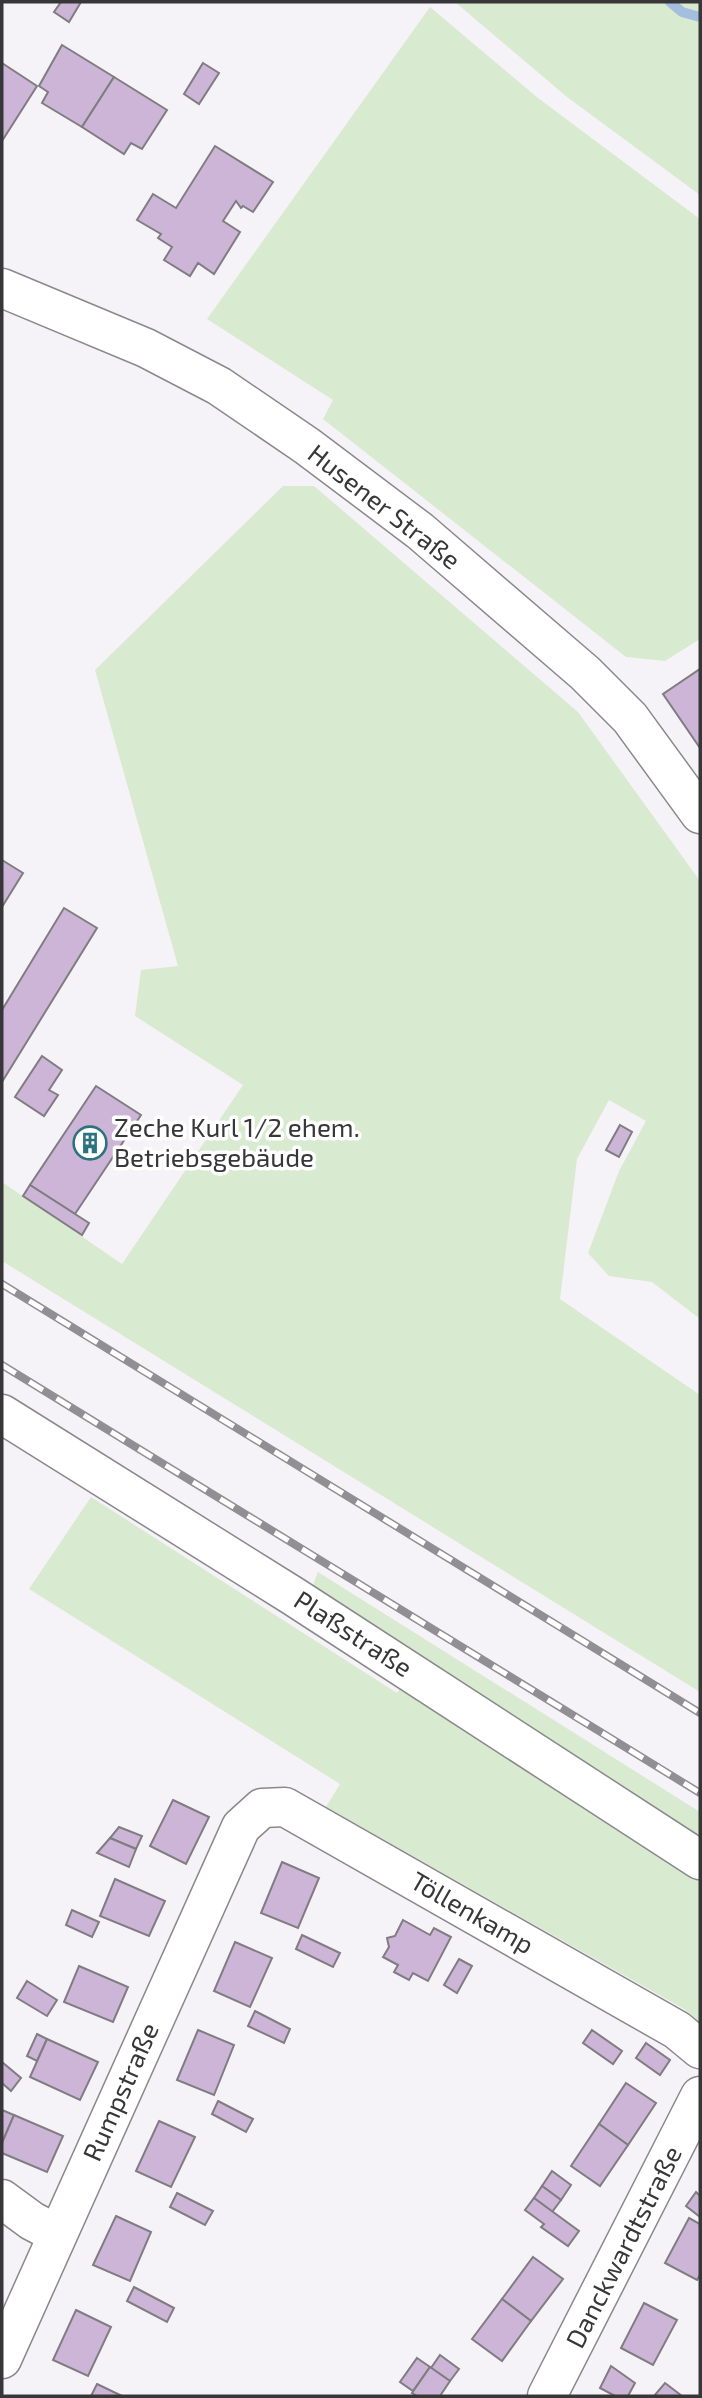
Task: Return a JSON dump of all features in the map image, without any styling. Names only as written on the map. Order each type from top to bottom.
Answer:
[{"type":"street","name":"Husener Straße","points":[[2,288],[146,348],[219,386],[307,446],[420,531],[603,691],[629,718],[700,814]]},
{"type":"street","name":"Plaßstraße","points":[[2,1414],[293,1596],[700,1860]]},
{"type":"street","name":"Töllenkamp","points":[[241,1827],[262,1808],[285,1807],[677,2030],[700,2049]]},
{"type":"street","name":"Rumpstraße","points":[[2,2359],[241,1827]]},
{"type":"street","name":"Danckwardtstraße","points":[[547,2396],[700,2096]]},
{"type":"street","points":[[2,2199],[32,2221],[57,2234]]},
{"type":"green space","points":[[455,2],[700,2],[700,195],[567,97]]},
{"type":"green space","points":[[430,7],[538,98],[700,219],[700,639],[665,661],[626,657],[323,419],[333,400],[207,319]]},
{"type":"green space","points":[[283,486],[314,486],[578,712],[700,881],[700,1319],[652,1282],[609,1276],[588,1253],[619,1171],[646,1121],[609,1100],[577,1159],[560,1299],[700,1395],[700,1692],[2,1261],[2,1182],[122,1264],[243,1085],[135,1016],[141,970],[178,966],[95,670]]},
{"type":"green space","points":[[91,1497],[397,1693],[405,1682],[700,1876],[700,2022],[684,2009],[326,1807],[340,1784],[29,1589]]},
{"type":"green space","points":[[318,1572],[700,1812],[700,1844],[319,1598],[313,1585]]},
{"type":"building","points":[[61,2],[81,2],[69,22],[54,12]]},
{"type":"building","points":[[62,45],[114,77],[82,127],[42,103],[48,92],[39,86]]},
{"type":"building","points":[[2,63],[37,86],[2,141]]},
{"type":"building","points":[[203,63],[219,73],[199,104],[184,94]]},
{"type":"building","points":[[114,77],[167,110],[142,149],[131,143],[124,154],[82,127]]},
{"type":"building","points":[[215,146],[273,182],[253,212],[243,206],[241,208],[236,201],[223,221],[240,232],[214,274],[198,263],[190,276],[164,260],[172,247],[158,238],[161,234],[137,220],[153,194],[176,208]]},
{"type":"building","points":[[700,669],[700,748],[663,694]]},
{"type":"building","points":[[2,860],[23,873],[2,907]]},
{"type":"building","points":[[64,908],[97,928],[2,1082],[2,1010]]},
{"type":"building","points":[[42,1056],[62,1070],[49,1090],[58,1095],[44,1116],[15,1097]]},
{"type":"building","name":"Zeche Kurl 1/2 ehem. Betriebsgebäude","points":[[96,1086],[141,1115],[75,1214],[30,1185]]},
{"type":"building","points":[[620,1125],[632,1132],[619,1157],[606,1150]]},
{"type":"building","points":[[30,1185],[89,1223],[82,1235],[23,1196]]},
{"type":"building","points":[[173,1800],[209,1817],[186,1864],[150,1846]]},
{"type":"building","points":[[119,1827],[142,1836],[136,1849],[110,1838]]},
{"type":"building","points":[[110,1838],[136,1849],[129,1867],[97,1853]]},
{"type":"building","points":[[282,1862],[319,1878],[298,1928],[261,1913]]},
{"type":"building","points":[[115,1879],[165,1901],[149,1936],[100,1916]]},
{"type":"building","points":[[72,1910],[99,1922],[92,1937],[66,1925]]},
{"type":"building","points":[[403,1920],[430,1935],[434,1928],[451,1937],[428,1981],[413,1973],[409,1980],[394,1972],[398,1965],[383,1957],[389,1947],[387,1938],[395,1936]]},
{"type":"building","points":[[302,1935],[340,1953],[333,1967],[296,1949]]},
{"type":"building","points":[[235,1942],[272,1958],[250,2007],[214,1991]]},
{"type":"building","points":[[459,1959],[472,1966],[457,1993],[444,1985]]},
{"type":"building","points":[[79,1966],[128,1987],[113,2022],[64,2002]]},
{"type":"building","points":[[27,1981],[57,2000],[47,2016],[17,1998]]},
{"type":"building","points":[[255,2011],[290,2029],[284,2043],[248,2026]]},
{"type":"building","points":[[198,2030],[234,2045],[214,2095],[177,2080]]},
{"type":"building","points":[[592,2030],[622,2051],[613,2064],[583,2043]]},
{"type":"building","points":[[37,2034],[47,2039],[37,2061],[27,2056]]},
{"type":"building","points":[[47,2039],[98,2062],[80,2100],[30,2077]]},
{"type":"building","points":[[646,2043],[670,2060],[660,2075],[636,2058]]},
{"type":"building","points":[[2,2062],[21,2078],[11,2091],[2,2083]]},
{"type":"building","points":[[626,2083],[656,2103],[628,2145],[599,2124]]},
{"type":"building","points":[[218,2101],[253,2119],[246,2132],[212,2114]]},
{"type":"building","points":[[2,2110],[14,2115],[2,2143]]},
{"type":"building","points":[[14,2115],[63,2136],[47,2172],[2,2153],[2,2143]]},
{"type":"building","points":[[159,2121],[195,2137],[171,2187],[136,2171]]},
{"type":"building","points":[[599,2124],[628,2145],[600,2186],[571,2166]]},
{"type":"building","points":[[552,2171],[571,2185],[561,2200],[542,2186]]},
{"type":"building","points":[[542,2186],[561,2200],[552,2212],[534,2198]]},
{"type":"building","points":[[696,2192],[700,2196],[700,2217],[686,2206]]},
{"type":"building","points":[[177,2193],[213,2211],[205,2225],[170,2207]]},
{"type":"building","points":[[534,2198],[579,2231],[568,2246],[541,2227],[544,2224],[525,2210]]},
{"type":"building","points":[[116,2216],[151,2232],[130,2281],[93,2265]]},
{"type":"building","points":[[689,2218],[700,2224],[700,2275],[697,2280],[665,2263]]},
{"type":"building","points":[[533,2257],[563,2279],[531,2321],[502,2299]]},
{"type":"building","points":[[134,2287],[174,2308],[167,2322],[127,2301]]},
{"type":"building","points":[[502,2299],[531,2321],[502,2361],[472,2339]]},
{"type":"building","points":[[644,2303],[677,2320],[653,2365],[621,2348]]},
{"type":"building","points":[[76,2310],[111,2327],[88,2376],[53,2360]]},
{"type":"building","points":[[440,2355],[459,2369],[450,2381],[431,2368]]},
{"type":"building","points":[[417,2358],[430,2367],[413,2391],[400,2382]]},
{"type":"building","points":[[611,2366],[635,2383],[628,2396],[615,2396],[600,2388]]},
{"type":"building","points":[[430,2367],[450,2381],[440,2396],[417,2396],[412,2393]]},
{"type":"building","points":[[665,2383],[682,2396],[654,2396]]},
{"type":"building","points":[[97,2384],[122,2396],[91,2396]]},
{"type":"waterway","points":[[670,2],[682,12],[700,17]]},
{"type":"railway","points":[[2,1284],[700,1713]]},
{"type":"railway","points":[[2,1365],[700,1793]]},
{"type":"place","name":"Zeche Kurl 1/2 ehem. Betriebsgebäude","points":[[90,1143]]}]
